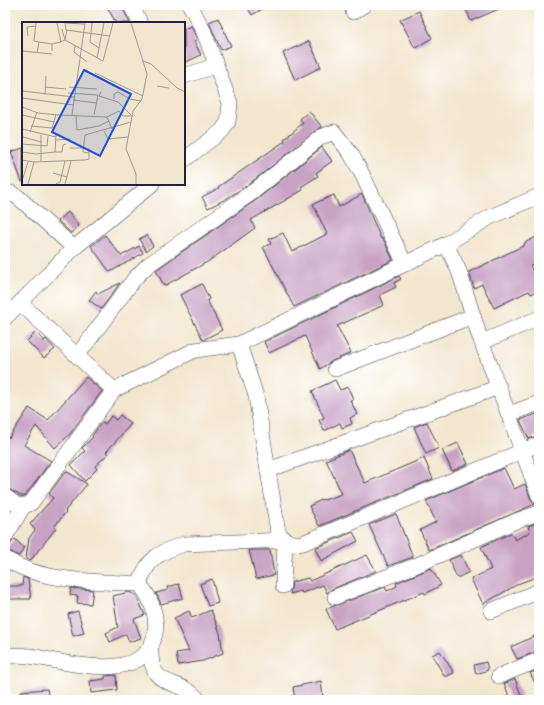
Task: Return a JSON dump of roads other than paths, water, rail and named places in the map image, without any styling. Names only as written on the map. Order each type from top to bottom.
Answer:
[{"type":"street","points":[[130,5],[139,20]]},
{"type":"street","points":[[185,159],[222,131],[228,122],[230,103],[215,66],[204,32],[190,5]]},
{"type":"street","points":[[185,76],[215,66]]},
{"type":"street","points":[[77,356],[135,278],[148,265],[232,207],[328,133],[334,132],[351,154],[405,264]]},
{"type":"street","points":[[5,318],[74,248],[151,185]]},
{"type":"street","points":[[5,193],[12,193],[18,197],[74,248]]},
{"type":"street","points":[[5,537],[23,507],[32,503],[114,390],[194,350],[239,344],[446,244],[490,217],[539,196]]},
{"type":"street","points":[[446,244],[459,271],[482,342],[539,496]]},
{"type":"street","points":[[20,303],[114,390]]},
{"type":"street","points":[[335,369],[473,316]]},
{"type":"street","points":[[482,342],[539,318]]},
{"type":"street","points":[[239,344],[256,396],[278,532],[285,540],[294,544],[303,543],[539,444]]},
{"type":"street","points":[[268,470],[499,387]]},
{"type":"street","points":[[509,414],[539,402]]},
{"type":"street","points":[[5,496],[16,505],[23,507]]},
{"type":"street","points":[[335,597],[417,565],[518,520],[539,513]]},
{"type":"street","points":[[139,584],[144,569],[151,560],[169,548],[184,544],[285,540]]},
{"type":"street","points":[[283,586],[285,540]]},
{"type":"street","points":[[5,558],[29,571],[50,576],[81,580],[139,584],[148,596],[155,615],[155,632],[151,647],[150,659],[155,673],[166,682],[184,687],[199,700]]},
{"type":"street","points":[[491,611],[539,592]]},
{"type":"street","points":[[5,656],[31,656],[84,667],[109,667],[126,664],[136,659],[151,647]]},
{"type":"street","points":[[499,676],[539,660]]}]
